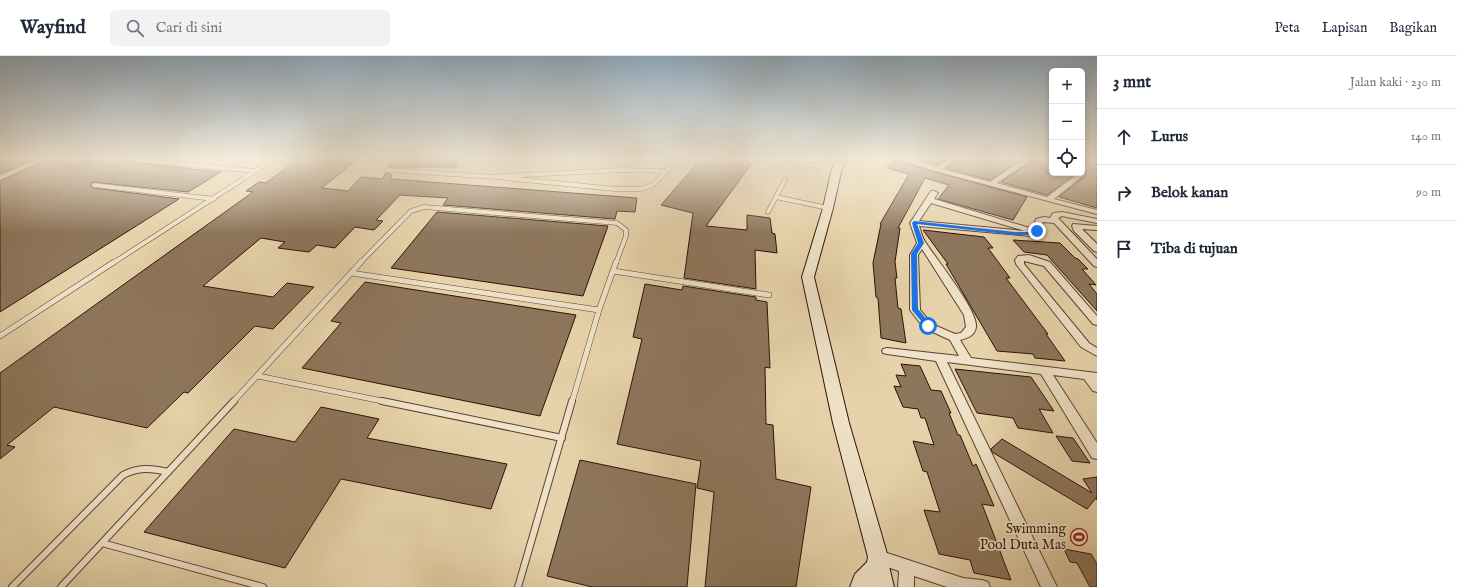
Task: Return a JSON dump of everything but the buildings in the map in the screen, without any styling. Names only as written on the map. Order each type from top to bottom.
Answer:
[{"type":"street","points":[[835,183],[808,277],[841,423],[878,562],[883,587]]},
{"type":"street","points":[[987,183],[1097,212]]},
{"type":"street","points":[[1048,200],[1070,183]]},
{"type":"street","points":[[914,223],[932,196],[1037,231]]},
{"type":"street","points":[[1097,221],[1062,214],[1056,215],[1054,218],[1097,264]]},
{"type":"street","points":[[1037,231],[1039,221],[1044,219],[1056,221]]},
{"type":"street","points":[[914,223],[1015,233],[1031,234],[1037,231]]},
{"type":"street","points":[[914,223],[921,243],[931,255],[969,315],[971,327],[969,332],[965,335],[954,338]]},
{"type":"street","points":[[1097,228],[1076,226],[1077,229],[1097,250]]},
{"type":"street","points":[[921,243],[914,254],[915,310],[928,326],[954,338],[967,361]]},
{"type":"street","points":[[1097,322],[1047,264],[1029,258],[1021,258],[1019,260],[1020,264],[1085,345],[1097,353]]},
{"type":"street","points":[[887,351],[1093,376],[1097,388]]},
{"type":"street","points":[[940,358],[1049,587]]},
{"type":"street","points":[[1044,370],[1097,454]]},
{"type":"street","points":[[878,562],[907,567],[963,585],[982,587]]},
{"type":"street","points":[[861,587],[862,581],[878,562]]},
{"type":"street","points":[[906,587],[907,567]]},
{"type":"lane","points":[[0,336],[239,183]]},
{"type":"lane","points":[[556,183],[630,190],[647,188],[655,183]]},
{"type":"lane","points":[[768,212],[784,183]]},
{"type":"lane","points":[[94,185],[215,199]]},
{"type":"lane","points":[[776,197],[828,208]]},
{"type":"lane","points":[[61,587],[258,376],[351,273],[411,211],[424,206],[617,223],[626,230],[626,236],[600,310],[518,587]]},
{"type":"lane","points":[[613,271],[769,295]]},
{"type":"lane","points":[[351,273],[600,310]]},
{"type":"lane","points":[[258,376],[562,438]]},
{"type":"lane","points":[[12,587],[123,475],[130,471],[147,467],[168,472]]},
{"type":"lane","points":[[102,543],[263,587]]},
{"type":"place","name":"Swimming Pool Duta Mas","points":[[1079,537]]},
{"type":"route","points":[[928,326],[915,310],[914,254],[921,243],[914,223],[1015,233],[1031,234],[1037,231]]}]
